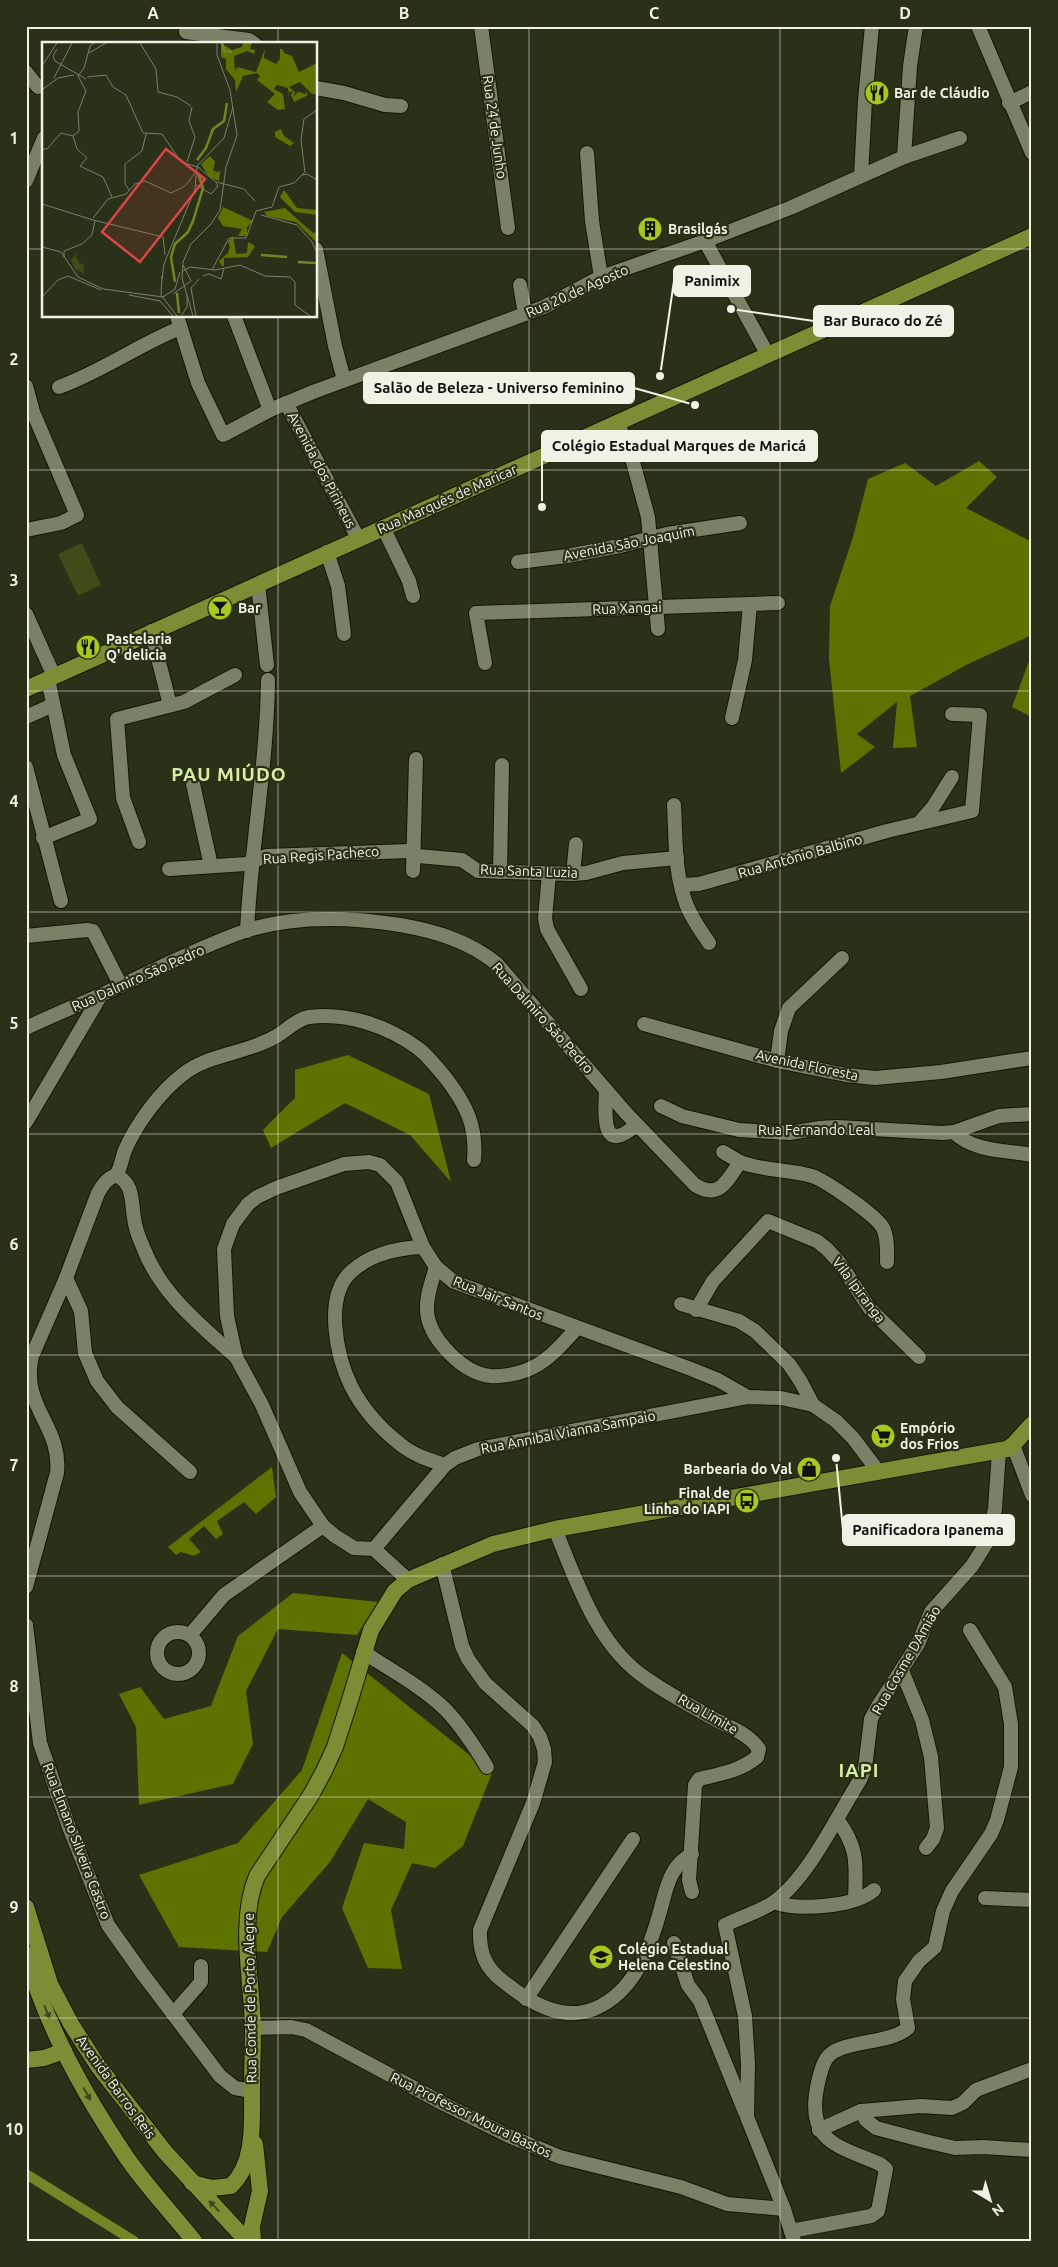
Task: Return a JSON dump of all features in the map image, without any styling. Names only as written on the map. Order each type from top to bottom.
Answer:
[{"type":"main road","name":"Rua Marquês de Maricar","points":[[26,689],[151,631],[1032,236]]},
{"type":"main road","points":[[1006,1448],[1032,1424]]},
{"type":"main road","name":"Rua Conde de Porto Alegre","points":[[231,2186],[241,2175],[247,2162],[252,2119],[253,2028],[247,1926],[252,1888],[257,1876],[324,1771],[350,1700],[371,1630],[382,1609],[395,1592],[408,1580],[493,1544],[556,1529],[1006,1448]]},
{"type":"main road","name":"Avenida Barros Reis","points":[[26,1907],[50,1984],[63,2010],[98,2066],[192,2183],[247,2241]]},
{"type":"main road","name":"Avenida Barros Reis","points":[[26,1954],[31,1972],[64,2051],[93,2104],[128,2159],[194,2241]]},
{"type":"main road","points":[[26,2060],[44,2058],[64,2051],[66,2036],[63,2010]]},
{"type":"main road","name":"Rua Conde de Porto Alegre","points":[[252,2119],[259,2178],[252,2226],[253,2241]]},
{"type":"main road","points":[[192,2183],[212,2188],[231,2186],[246,2191],[256,2207]]},
{"type":"street","name":"Rua 24 de Junho","points":[[481,26],[508,228]]},
{"type":"street","points":[[861,176],[865,100],[872,26]]},
{"type":"street","points":[[904,157],[910,66],[916,26]]},
{"type":"street","points":[[978,26],[1009,103],[1032,153]]},
{"type":"street","points":[[186,32],[249,40],[252,42]]},
{"type":"street","points":[[26,72],[38,87]]},
{"type":"street","points":[[318,88],[344,93],[385,105],[401,106]]},
{"type":"street","points":[[1009,103],[1032,92]]},
{"type":"street","name":"Rua 20 de Agosto","points":[[178,322],[198,383],[223,435],[286,403],[525,314],[557,301],[600,277],[705,241],[790,208],[904,157],[960,138]]},
{"type":"street","points":[[26,181],[42,143]]},
{"type":"street","points":[[587,153],[592,221],[600,277]]},
{"type":"street","points":[[705,241],[768,355]]},
{"type":"street","points":[[318,260],[334,346],[344,380]]},
{"type":"street","points":[[520,285],[525,314]]},
{"type":"street","points":[[235,318],[270,410]]},
{"type":"street","points":[[60,387],[75,382],[156,337],[178,322]]},
{"type":"street","points":[[26,386],[34,412],[77,515],[61,523],[26,530]]},
{"type":"street","name":"Avenida dos Pirineus","points":[[286,403],[358,538]]},
{"type":"street","points":[[618,423],[635,470],[651,537],[658,629]]},
{"type":"street","name":"Avenida São Joaquim","points":[[518,562],[612,548],[651,537],[740,523]]},
{"type":"street","points":[[384,527],[409,581],[413,596]]},
{"type":"street","points":[[327,552],[338,586],[344,634]]},
{"type":"street","points":[[258,584],[267,665]]},
{"type":"street","name":"Rua Xangai","points":[[484,663],[476,613],[778,603]]},
{"type":"street","points":[[732,718],[745,660],[750,604]]},
{"type":"street","points":[[26,614],[51,677],[53,705],[64,755],[90,819],[44,838]]},
{"type":"street","points":[[151,631],[170,705]]},
{"type":"street","points":[[139,842],[123,798],[117,719],[194,698],[219,682],[235,675]]},
{"type":"street","points":[[246,931],[265,748],[268,680]]},
{"type":"street","points":[[26,716],[53,705]]},
{"type":"street","name":"Rua Antônio Balbino","points":[[681,885],[699,884],[919,823],[972,811],[980,716],[952,714]]},
{"type":"street","points":[[413,871],[416,758]]},
{"type":"street","points":[[500,872],[502,765]]},
{"type":"street","points":[[26,767],[61,901]]},
{"type":"street","points":[[919,823],[933,807],[952,777]]},
{"type":"street","points":[[193,784],[211,866]]},
{"type":"street","points":[[674,805],[677,858],[681,885],[689,910],[709,943]]},
{"type":"street","points":[[573,874],[576,844]]},
{"type":"street","name":"Rua Regis Pacheco","points":[[168,868],[246,864],[266,856],[292,854],[410,851],[414,854]]},
{"type":"street","name":"Rua Santa Luzia","points":[[414,854],[418,856],[458,859],[478,871],[549,874],[586,873],[623,863],[677,858]]},
{"type":"street","points":[[549,874],[545,918],[547,929],[581,989]]},
{"type":"street","name":"Rua Dalmiro São Pedro","points":[[26,1028],[169,963],[246,931],[301,920],[336,919],[413,928],[459,941],[484,953],[497,964],[636,1125],[695,1184],[707,1191],[722,1187],[740,1162]]},
{"type":"street","points":[[26,936],[50,935],[80,930],[93,931],[121,986]]},
{"type":"street","points":[[777,1060],[781,1031],[789,1008],[842,958]]},
{"type":"street","points":[[26,1122],[101,995]]},
{"type":"street","points":[[26,1587],[29,1564],[57,1473],[58,1460],[54,1440],[31,1392],[30,1365],[98,1194],[103,1185],[116,1175],[126,1149],[157,1100],[182,1074],[198,1065],[274,1038],[303,1019],[325,1016],[364,1021],[401,1038],[420,1050],[433,1062],[465,1106],[473,1128],[474,1160]]},
{"type":"street","name":"Avenida Floresta","points":[[644,1024],[777,1060],[846,1075],[875,1078],[941,1072],[1032,1058]]},
{"type":"street","points":[[606,1090],[605,1118],[608,1132],[613,1136],[619,1137],[626,1134],[636,1125]]},
{"type":"street","name":"Rua Fernando Leal","points":[[662,1106],[682,1116],[739,1130],[789,1133],[838,1127],[954,1132],[988,1118],[1032,1114]]},
{"type":"street","points":[[954,1132],[963,1140],[979,1146],[1032,1155]]},
{"type":"street","points":[[723,1152],[752,1167],[819,1179],[843,1194],[879,1223],[885,1235],[887,1262]]},
{"type":"street","name":"Rua Jair Santos","points":[[374,1549],[354,1548],[340,1540],[323,1526],[300,1492],[262,1405],[236,1357],[228,1321],[224,1250],[232,1224],[248,1204],[257,1197],[276,1188],[344,1164],[356,1162],[374,1164],[389,1173],[402,1192],[423,1247],[436,1267],[445,1276],[465,1287],[691,1369],[718,1380],[748,1397],[781,1398],[813,1405]]},
{"type":"street","points":[[116,1175],[125,1181],[131,1189],[138,1236],[150,1264],[168,1292],[204,1329],[236,1357]]},
{"type":"street","name":"Vila Ipiranga","points":[[696,1310],[713,1281],[766,1223],[771,1222],[817,1241],[826,1249],[839,1262],[870,1309],[919,1358]]},
{"type":"street","points":[[408,1580],[374,1549],[445,1465],[423,1457],[401,1445],[364,1406],[347,1377],[337,1340],[335,1306],[339,1292],[351,1272],[378,1256],[402,1249],[423,1247]]},
{"type":"street","points":[[436,1267],[427,1301],[430,1325],[447,1351],[457,1361],[472,1369],[489,1376],[527,1370],[554,1353],[577,1328]]},
{"type":"street","points":[[66,1278],[81,1311],[85,1353],[97,1381],[117,1406],[190,1472]]},
{"type":"street","points":[[681,1304],[696,1310],[730,1318],[756,1331],[789,1364],[813,1405],[836,1421],[854,1438],[878,1471]]},
{"type":"street","name":"Rua Annibal Vianna Sampaio","points":[[445,1465],[463,1454],[504,1443],[748,1397]]},
{"type":"street","points":[[1006,1448],[1032,1495]]},
{"type":"street","name":"Rua Cosme DAmião","points":[[837,1819],[863,1774],[871,1719],[918,1644],[931,1612],[972,1566],[987,1542],[1006,1448]]},
{"type":"street","points":[[190,1635],[224,1594],[323,1526]]},
{"type":"street","name":"Rua Limite","points":[[556,1529],[589,1608],[614,1649],[630,1666],[647,1679],[740,1732],[759,1750],[757,1757],[745,1766],[697,1781],[694,1791],[692,1854],[689,1880],[692,1892]]},
{"type":"street","points":[[442,1564],[462,1646],[468,1659],[485,1682],[533,1726],[540,1736],[544,1749],[545,1762],[533,1803],[480,1930],[479,1943],[486,1964],[494,1975],[526,1999],[561,2012],[576,2014],[604,2005],[616,1997],[639,1968],[654,1934],[672,1872],[683,1859],[692,1854]]},
{"type":"street","name":"Rua Elmano Silveira Castro","points":[[26,1625],[40,1743],[69,1827],[108,1925],[220,2076],[235,2088],[252,2091]]},
{"type":"street","points":[[674,1943],[688,1985],[700,2001],[747,2117],[784,2209],[792,2236],[875,2214],[879,2208],[886,2169],[880,2164],[834,2145],[819,2130],[814,2102],[824,2062],[836,2050],[898,2034],[908,2028],[903,1999],[905,1981],[919,1961],[935,1947],[943,1911],[952,1891],[991,1834],[997,1820],[1011,1767],[1011,1724],[1004,1687],[970,1630]]},
{"type":"street","points":[[363,1652],[427,1694],[446,1710],[487,1767]]},
{"type":"street","points":[[902,1671],[922,1720],[931,1757],[937,1828],[933,1839],[926,1848]]},
{"type":"street","points":[[26,1733],[40,1743]]},
{"type":"street","points":[[747,2117],[748,2064],[744,2016],[725,1925],[761,1910],[774,1902],[795,1881],[837,1819],[853,1846],[856,1863],[854,1900]]},
{"type":"street","points":[[526,1999],[633,1839]]},
{"type":"street","points":[[774,1902],[782,1905],[805,1906],[835,1904],[854,1900],[870,1894],[874,1890]]},
{"type":"street","points":[[985,1898],[1032,1900]]},
{"type":"street","points":[[173,2014],[201,1982],[200,1966]]},
{"type":"street","name":"Rua Professor Moura Bastos","points":[[253,2028],[291,2027],[306,2030],[444,2104],[509,2136],[560,2157],[682,2187],[726,2204],[784,2209]]},
{"type":"street","points":[[819,2130],[861,2111],[922,2106],[952,2108],[963,2103],[968,2095],[976,2090],[1032,2069]]},
{"type":"street","points":[[861,2111],[866,2120],[876,2128],[955,2148],[983,2147],[1031,2150]]},
{"type":"green space","points":[[979,461],[997,477],[966,508],[1032,542],[1032,635],[968,664],[910,696],[917,747],[893,748],[897,702],[857,734],[875,747],[841,773],[829,659],[830,606],[853,537],[868,479],[905,463],[936,486]]},
{"type":"green space","points":[[82,543],[101,585],[78,596],[58,554]]},
{"type":"green space","points":[[1032,653],[1032,717],[1012,707]]},
{"type":"green space","points":[[348,1055],[429,1094],[451,1182],[410,1135],[345,1103],[271,1148],[263,1130],[295,1098],[295,1070]]},
{"type":"green space","points":[[272,1467],[276,1497],[256,1514],[244,1502],[217,1521],[223,1534],[216,1539],[204,1526],[189,1539],[201,1552],[194,1556],[181,1552],[176,1555],[168,1547]]},
{"type":"green space","points":[[293,1593],[378,1602],[357,1635],[278,1629],[246,1691],[253,1744],[233,1784],[139,1805],[136,1727],[119,1694],[140,1687],[164,1719],[211,1706],[238,1636]]},
{"type":"green space","points":[[342,1653],[492,1773],[463,1846],[435,1868],[412,1863],[391,1910],[402,1969],[368,1968],[342,1908],[364,1843],[404,1849],[406,1822],[368,1799],[330,1862],[282,1917],[267,1952],[179,1947],[139,1875],[238,1843],[302,1770]]},
{"type":"waterway","points":[[26,2174],[134,2241]]},
{"type":"place","name":"Bar de Cláudio","points":[[877,93]]},
{"type":"place","name":"Brasilgás","points":[[650,229]]},
{"type":"place","name":"Bar Buraco do Zé","points":[[731,309]]},
{"type":"place","name":"Panimix","points":[[660,376]]},
{"type":"place","name":"Salão de Beleza - Universo feminino","points":[[695,405]]},
{"type":"place","name":"Colégio Estadual Marques de Maricá","points":[[542,507]]},
{"type":"place","name":"Bar","points":[[220,608]]},
{"type":"place","name":"Pastelaria Q' delicia","points":[[88,647]]},
{"type":"place","name":"Empório dos Frios","points":[[883,1436]]},
{"type":"place","name":"Panificadora Ipanema","points":[[836,1458]]},
{"type":"place","name":"Barbearia do Val","points":[[809,1469]]},
{"type":"place","name":"Final de Linha do IAPI","points":[[747,1501]]},
{"type":"place","name":"Colégio Estadual Helena Celestino","points":[[601,1957]]},
{"type":"district","name":"PAU MIÚDO","points":[[229,774]]},
{"type":"district","name":"IAPI","points":[[859,1770]]}]
